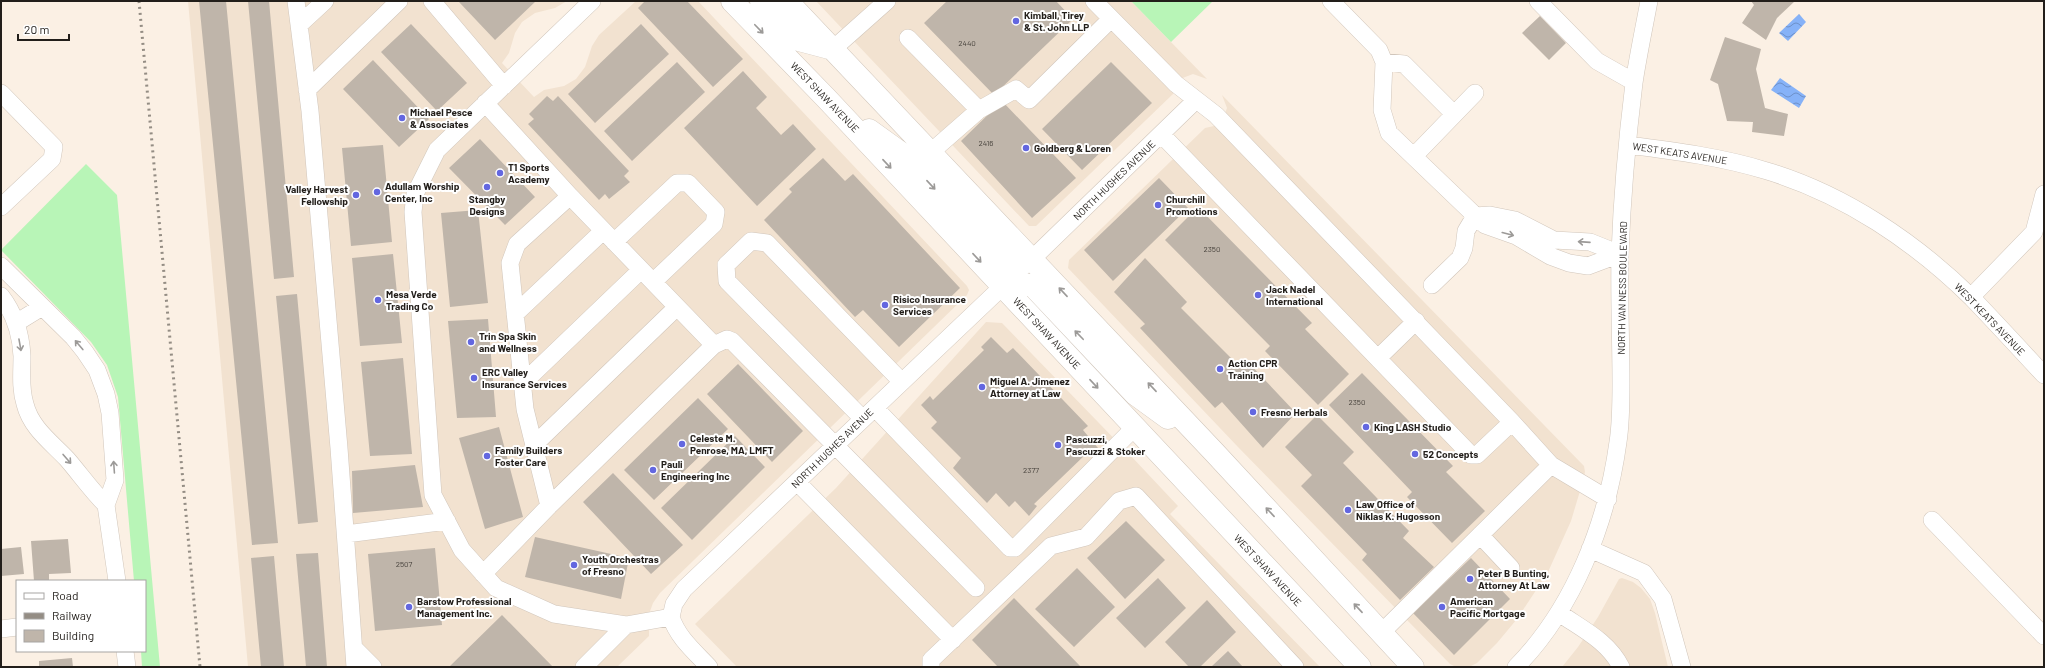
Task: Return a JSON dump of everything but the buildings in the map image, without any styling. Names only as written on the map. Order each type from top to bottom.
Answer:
[{"type":"main road","name":"WEST SHAW AVENUE","points":[[732,1],[826,98],[1003,286],[1355,665]]},
{"type":"main road","points":[[762,1],[799,40],[833,49]]},
{"type":"main road","points":[[787,1],[1214,452],[1413,667]]},
{"type":"main road","points":[[826,98],[901,153],[1002,260],[1016,267],[1032,259]]},
{"type":"main road","points":[[1003,286],[1016,282],[1033,286],[1135,394],[1214,452]]},
{"type":"street","points":[[296,1],[307,90],[346,534],[356,667]]},
{"type":"street","points":[[299,24],[325,1]]},
{"type":"street","points":[[307,90],[399,1]]},
{"type":"street","points":[[432,1],[504,86]]},
{"type":"street","points":[[592,1],[437,150],[415,194],[413,212],[433,495],[462,550],[496,588],[554,614],[626,625],[671,617],[675,630],[683,641],[709,667]]},
{"type":"street","points":[[1094,1],[1176,84],[1216,115],[1416,321],[1551,465],[1608,499]]},
{"type":"street","points":[[1331,1],[1379,50],[1384,62],[1382,110],[1389,133],[1485,225],[1516,236],[1550,256],[1569,263],[1588,266],[1620,254]]},
{"type":"street","points":[[1538,1],[1597,61],[1634,82]]},
{"type":"street","name":"NORTH VAN NESS BOULEVARD","points":[[1516,667],[1542,638],[1559,613],[1590,549],[1608,499],[1619,441],[1621,396],[1620,254],[1628,145],[1634,82],[1649,1]]},
{"type":"street","points":[[833,49],[881,3]]},
{"type":"street","points":[[931,152],[979,110],[1016,89],[1029,100],[1111,19]]},
{"type":"street","points":[[908,38],[979,110]]},
{"type":"street","points":[[1384,62],[1404,64],[1454,114]]},
{"type":"street","points":[[1414,156],[1474,92]]},
{"type":"street","points":[[1,94],[54,148],[52,159],[1,207]]},
{"type":"street","name":"NORTH HUGHES AVENUE","points":[[1032,259],[1196,100]]},
{"type":"street","points":[[486,103],[570,196],[714,345]]},
{"type":"street","points":[[1161,134],[1471,455],[1477,455],[1512,422]]},
{"type":"street","name":"WEST KEATS AVENUE","points":[[1628,145],[1714,157],[1768,171],[1818,190],[1877,222],[1924,256],[1971,297],[2044,375]]},
{"type":"street","points":[[515,314],[677,183],[688,183],[716,212],[714,224],[647,276],[522,384]]},
{"type":"street","points":[[1971,297],[2034,232],[2044,194]]},
{"type":"street","points":[[549,506],[525,409],[510,262],[517,244],[570,196]]},
{"type":"street","points":[[1475,216],[1490,215],[1516,220],[1554,240],[1590,242],[1620,254]]},
{"type":"street","points":[[1432,284],[1460,258],[1464,248],[1466,231],[1475,216]]},
{"type":"street","points":[[863,419],[727,281],[726,265],[751,241],[767,243],[902,382]]},
{"type":"street","points":[[1,266],[73,337],[97,370],[106,394],[110,413],[115,480],[106,505],[117,580]]},
{"type":"street","name":"NORTH HUGHES AVENUE","points":[[671,617],[674,604],[684,589],[1003,286]]},
{"type":"street","points":[[1,296],[16,323],[22,355],[21,385],[25,405],[32,420],[40,432],[67,459],[88,486],[106,505]]},
{"type":"street","points":[[16,323],[42,307]]},
{"type":"street","points":[[534,445],[677,307]]},
{"type":"street","points":[[1378,358],[1416,321]]},
{"type":"street","points":[[483,574],[549,506],[714,345],[727,339],[732,341],[976,588]]},
{"type":"street","points":[[875,408],[1010,548],[1015,548],[1134,428]]},
{"type":"street","points":[[1381,633],[1551,465]]},
{"type":"street","points":[[796,482],[953,640]]},
{"type":"street","points":[[931,667],[932,660],[1051,546],[1086,537],[1119,501],[1136,496],[1295,667]]},
{"type":"street","points":[[1932,520],[2044,636]]},
{"type":"street","points":[[346,534],[447,521]]},
{"type":"street","points":[[1480,535],[1511,568]]},
{"type":"street","points":[[1590,549],[1644,573],[1663,599],[1682,667]]},
{"type":"street","points":[[1559,613],[1604,643],[1615,655],[1621,667]]},
{"type":"street","points":[[584,667],[626,625]]},
{"type":"street","points":[[1,629],[16,627]]},
{"type":"street","points":[[354,648],[373,667]]},
{"type":"street","points":[[126,652],[127,667]]},
{"type":"shaded area","points":[[188,1],[567,1],[555,8],[535,13],[522,22],[515,33],[509,53],[502,63],[534,97],[544,90],[564,86],[576,79],[585,67],[592,46],[599,35],[636,1],[698,1],[967,286],[969,290],[967,295],[660,593],[653,603],[649,614],[649,636],[617,667],[248,667]]},
{"type":"shaded area","points":[[816,1],[1131,1],[1207,79],[1193,74],[1180,79],[1175,85],[1173,94],[1036,226],[1029,226]]},
{"type":"shaded area","points":[[1222,95],[1584,466],[1585,472],[1571,521],[1548,572],[1517,619],[1497,643],[1477,663],[1471,666],[1456,667],[1450,664],[1238,447],[1068,268],[1069,260],[1205,128],[1214,126],[1222,121],[1227,108]]},
{"type":"shaded area","points":[[986,322],[1002,323],[1131,456],[1178,506],[1170,514],[1320,667],[737,667],[695,624],[836,488]]},
{"type":"shaded area","points":[[1622,578],[1633,582],[1641,588],[1650,599],[1655,613],[1668,667],[1562,667],[1578,647],[1598,617],[1619,579]]},
{"type":"green space","points":[[1131,1],[1213,1],[1171,42]]},
{"type":"green space","points":[[86,164],[117,195],[160,667],[142,667],[141,652],[146,652],[146,580],[134,580],[118,397],[107,365],[91,342],[1,250]]},
{"type":"water","points":[[1799,14],[1806,22],[1788,41],[1779,33]]},
{"type":"water","points":[[1780,78],[1806,96],[1799,108],[1771,90]]},
{"type":"railway","points":[[139,1],[200,667]]},
{"type":"place","name":"Kimball, Tirey & St. John LLP","points":[[1016,21]]},
{"type":"place","name":"Michael Pesce & Associates","points":[[402,118]]},
{"type":"place","name":"Goldberg & Loren","points":[[1026,148]]},
{"type":"place","name":"T1 Sports Academy","points":[[500,173]]},
{"type":"place","name":"Stangby Designs","points":[[487,187]]},
{"type":"place","name":"Adullam Worship Center, Inc","points":[[377,192]]},
{"type":"place","name":"Valley Harvest Fellowship","points":[[356,195]]},
{"type":"place","name":"Churchill Promotions","points":[[1158,205]]},
{"type":"place","name":"Jack Nadel International","points":[[1258,295]]},
{"type":"place","name":"Mesa Verde Trading Co","points":[[378,300]]},
{"type":"place","name":"Risico Insurance Services","points":[[885,305]]},
{"type":"place","name":"Trin Spa Skin and Wellness","points":[[471,342]]},
{"type":"place","name":"Action CPR Training","points":[[1220,369]]},
{"type":"place","name":"ERC Valley Insurance Services","points":[[474,378]]},
{"type":"place","name":"Miguel A. Jimenez Attorney at Law","points":[[982,387]]},
{"type":"place","name":"Fresno Herbals","points":[[1253,412]]},
{"type":"place","name":"King LASH Studio","points":[[1366,427]]},
{"type":"place","name":"Celeste M. Penrose, MA, LMFT","points":[[682,444]]},
{"type":"place","name":"Pascuzzi, Pascuzzi & Stoker","points":[[1058,445]]},
{"type":"place","name":"52 Concepts","points":[[1415,454]]},
{"type":"place","name":"Family Builders Foster Care","points":[[487,456]]},
{"type":"place","name":"Pauli Engineering Inc","points":[[653,470]]},
{"type":"place","name":"Law Office of Niklas K. Hugosson","points":[[1348,510]]},
{"type":"place","name":"Youth Orchestras of Fresno","points":[[574,565]]},
{"type":"place","name":"Peter B Bunting, Attorney At Law","points":[[1470,579]]},
{"type":"place","name":"Barstow Professional Management Inc.","points":[[409,607]]},
{"type":"place","name":"American Pacific Mortgage","points":[[1442,607]]}]
